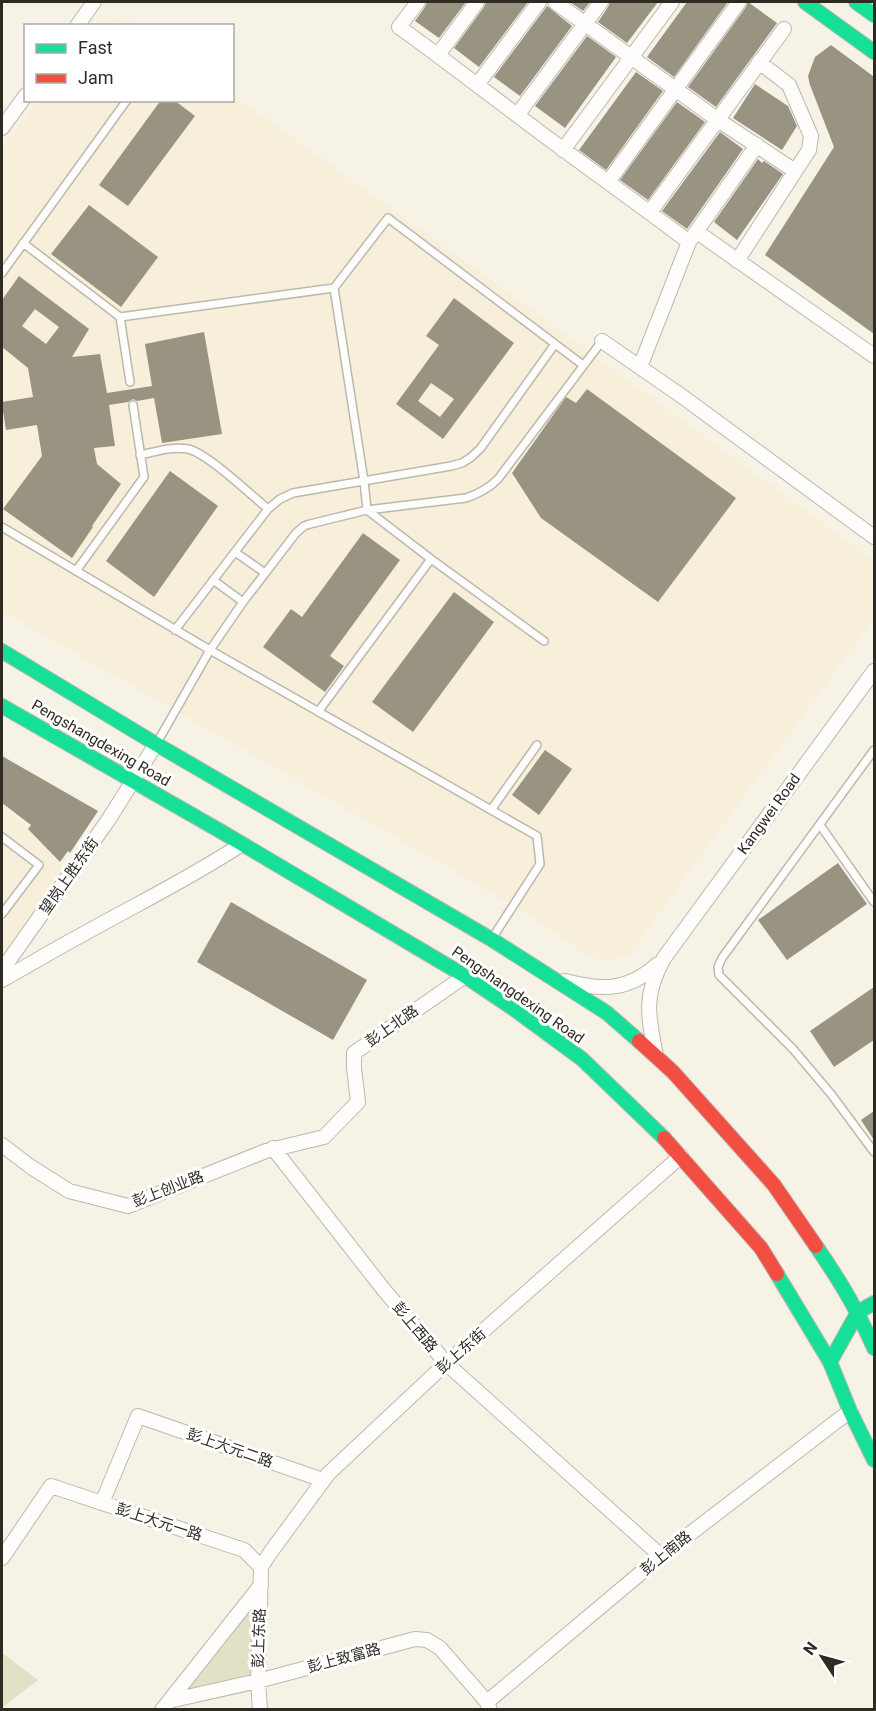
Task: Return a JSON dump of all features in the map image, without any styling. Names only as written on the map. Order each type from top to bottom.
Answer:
[{"type":"street","points":[[78,24],[94,2]]},
{"type":"street","points":[[418,2],[399,27],[650,212],[737,261],[874,356]]},
{"type":"street","points":[[438,55],[477,2]]},
{"type":"street","points":[[477,85],[539,2]]},
{"type":"street","points":[[555,2],[718,120],[795,171]]},
{"type":"street","points":[[518,114],[600,2]]},
{"type":"street","points":[[563,150],[672,2]]},
{"type":"street","points":[[608,182],[739,2]]},
{"type":"street","points":[[805,2],[874,52]]},
{"type":"street","points":[[856,2],[874,15]]},
{"type":"street","points":[[650,212],[784,29]]},
{"type":"street","points":[[737,261],[809,150],[812,136],[789,85],[759,62]]},
{"type":"street","points":[[2,128],[24,98]]},
{"type":"street","points":[[640,367],[693,237],[757,145]]},
{"type":"street","points":[[602,341],[874,537]]},
{"type":"street","name":"Pengshangdexing Road","points":[[2,651],[156,744],[491,939],[607,1013],[673,1072],[774,1185],[828,1263],[858,1312],[866,1345]]},
{"type":"street","name":"Kangwei Road","points":[[664,958],[874,671]]},
{"type":"street","name":"Pengshangdexing Road","points":[[2,705],[134,780],[465,976],[582,1059],[647,1120],[681,1156],[760,1248],[830,1362],[850,1411],[874,1460]]},
{"type":"street","name":"望岗上胜东街","points":[[2,970],[95,838],[156,744]]},
{"type":"street","points":[[2,980],[175,885],[242,844]]},
{"type":"street","points":[[552,977],[596,987],[623,986],[646,974],[664,958]]},
{"type":"street","points":[[656,1056],[650,1026],[650,993],[664,958]]},
{"type":"street","name":"彭上北路","points":[[273,1148],[324,1137],[358,1102],[354,1053],[465,976]]},
{"type":"street","name":"彭上创业路","points":[[2,1145],[69,1191],[128,1206],[273,1148]]},
{"type":"street","name":"彭上西路","points":[[273,1148],[384,1290],[447,1364],[661,1556]]},
{"type":"street","name":"彭上东街","points":[[261,1567],[328,1474],[447,1364],[681,1156]]},
{"type":"street","points":[[830,1362],[858,1312],[874,1303]]},
{"type":"street","points":[[830,1362],[866,1345]]},
{"type":"street","name":"彭上南路","points":[[488,1706],[661,1556],[850,1411]]},
{"type":"street","name":"彭上大元二路","points":[[102,1503],[138,1416],[323,1480]]},
{"type":"street","name":"彭上大元一路","points":[[2,1557],[51,1486],[244,1550],[261,1567]]},
{"type":"street","name":"彭上东路","points":[[260,1710],[258,1681],[261,1567]]},
{"type":"street","points":[[166,1705],[261,1585]]},
{"type":"street","name":"彭上致富路","points":[[166,1705],[415,1639],[427,1640],[440,1647],[488,1706]]},
{"type":"lane","points":[[2,273],[126,102]]},
{"type":"lane","points":[[120,317],[333,288],[388,218],[583,365]]},
{"type":"lane","points":[[23,243],[120,317],[130,382]]},
{"type":"lane","points":[[333,288],[368,510],[544,641]]},
{"type":"lane","points":[[156,744],[210,650],[243,602],[296,533],[304,526],[368,510],[465,498],[490,487],[602,341]]},
{"type":"lane","points":[[175,630],[268,509],[293,494],[450,466],[470,458],[480,449],[555,344]]},
{"type":"lane","points":[[76,571],[144,477],[133,405]]},
{"type":"lane","points":[[140,455],[168,449],[186,449],[200,454],[268,509]]},
{"type":"lane","points":[[2,527],[175,630],[537,836],[540,864],[491,939]]},
{"type":"lane","points":[[235,552],[265,573]]},
{"type":"lane","points":[[318,712],[431,559]]},
{"type":"lane","points":[[213,580],[243,602]]},
{"type":"lane","points":[[491,810],[537,745]]},
{"type":"lane","points":[[874,750],[722,958],[718,967],[719,975],[793,1049],[831,1094],[874,1152]]},
{"type":"lane","points":[[819,825],[874,903]]},
{"type":"lane","points":[[2,837],[39,865],[2,914]]},
{"type":"shaded area","points":[[118,18],[132,24],[96,24]]},
{"type":"shaded area","points":[[234,96],[527,306],[874,561],[874,618],[630,953],[615,960],[599,960],[577,949],[542,923],[484,888],[2,611],[2,148],[36,102],[234,102]]},
{"type":"shaded area","points":[[2,806],[19,819],[66,871],[2,961]]},
{"type":"green space","points":[[261,1585],[258,1681],[169,1701]]},
{"type":"green space","points":[[2,1653],[38,1680],[2,1708]]},
{"type":"building","points":[[427,2],[466,2],[439,38],[415,21]]},
{"type":"building","points":[[486,2],[528,2],[479,67],[454,48]]},
{"type":"building","points":[[570,2],[590,2],[583,11]]},
{"type":"building","points":[[610,2],[658,2],[627,43],[598,22]]},
{"type":"building","points":[[687,2],[728,2],[674,77],[647,57]]},
{"type":"building","points":[[748,2],[777,23],[716,107],[688,87]]},
{"type":"building","points":[[547,6],[572,26],[520,96],[494,77]]},
{"type":"building","points":[[587,36],[616,57],[565,128],[535,106]]},
{"type":"building","points":[[831,45],[873,76],[874,80],[874,334],[765,255],[834,147],[808,76],[815,57]]},
{"type":"building","points":[[636,72],[663,91],[606,170],[579,150]]},
{"type":"building","points":[[755,84],[788,106],[797,126],[782,150],[733,118]]},
{"type":"building","points":[[160,102],[177,102],[195,116],[128,206],[99,185]]},
{"type":"building","points":[[677,102],[705,122],[648,200],[620,180]]},
{"type":"building","points":[[720,132],[743,149],[687,229],[662,211]]},
{"type":"building","points":[[758,159],[783,174],[737,240],[714,222]]},
{"type":"building","points":[[89,205],[158,257],[121,307],[51,254]]},
{"type":"building","points":[[19,276],[89,329],[72,357],[100,354],[107,393],[152,386],[145,344],[204,332],[222,434],[162,443],[154,398],[137,401],[133,399],[109,405],[115,446],[94,448],[97,464],[121,484],[72,558],[3,509],[42,456],[37,425],[6,430],[2,402],[33,397],[28,368],[2,347],[2,300]],"holes":[[[35,309],[59,327],[46,344],[22,326]]]},
{"type":"building","points":[[454,298],[514,343],[443,439],[396,404],[439,345],[426,336]],"holes":[[[431,383],[454,399],[440,417],[418,401]]]},
{"type":"building","points":[[587,389],[736,498],[658,602],[541,518],[512,473],[566,397],[576,403]]},
{"type":"building","points":[[170,471],[218,506],[154,597],[106,561]]},
{"type":"building","points":[[363,533],[400,560],[330,656],[344,666],[325,692],[263,647],[291,609],[302,617]]},
{"type":"building","points":[[454,592],[494,622],[413,732],[372,702]]},
{"type":"building","points":[[545,750],[572,769],[539,815],[512,795]]},
{"type":"building","points":[[2,756],[98,811],[70,853],[68,851],[60,862],[28,829],[31,825],[2,803]]},
{"type":"building","points":[[838,863],[867,904],[787,960],[758,920]]},
{"type":"building","points":[[231,902],[367,980],[333,1040],[197,962]]},
{"type":"building","points":[[874,987],[874,1040],[834,1067],[810,1031]]},
{"type":"building","points":[[874,1111],[874,1140],[861,1120]]},
{"type":"traffic: fast","points":[[805,2],[874,52]]},
{"type":"traffic: fast","points":[[856,2],[874,15]]},
{"type":"traffic: fast","points":[[2,651],[156,744],[491,939],[607,1013],[639,1041]]},
{"type":"traffic: fast","points":[[2,706],[222,832],[465,976],[582,1059],[664,1138]]},
{"type":"traffic: fast","points":[[816,1246],[848,1296],[874,1348]]},
{"type":"traffic: fast","points":[[777,1274],[830,1362],[850,1411],[874,1460]]},
{"type":"traffic: fast","points":[[830,1362],[858,1312],[874,1303]]},
{"type":"traffic: jam","points":[[639,1041],[673,1072],[774,1185],[816,1246]]},
{"type":"traffic: jam","points":[[664,1138],[761,1248],[777,1274]]}]
